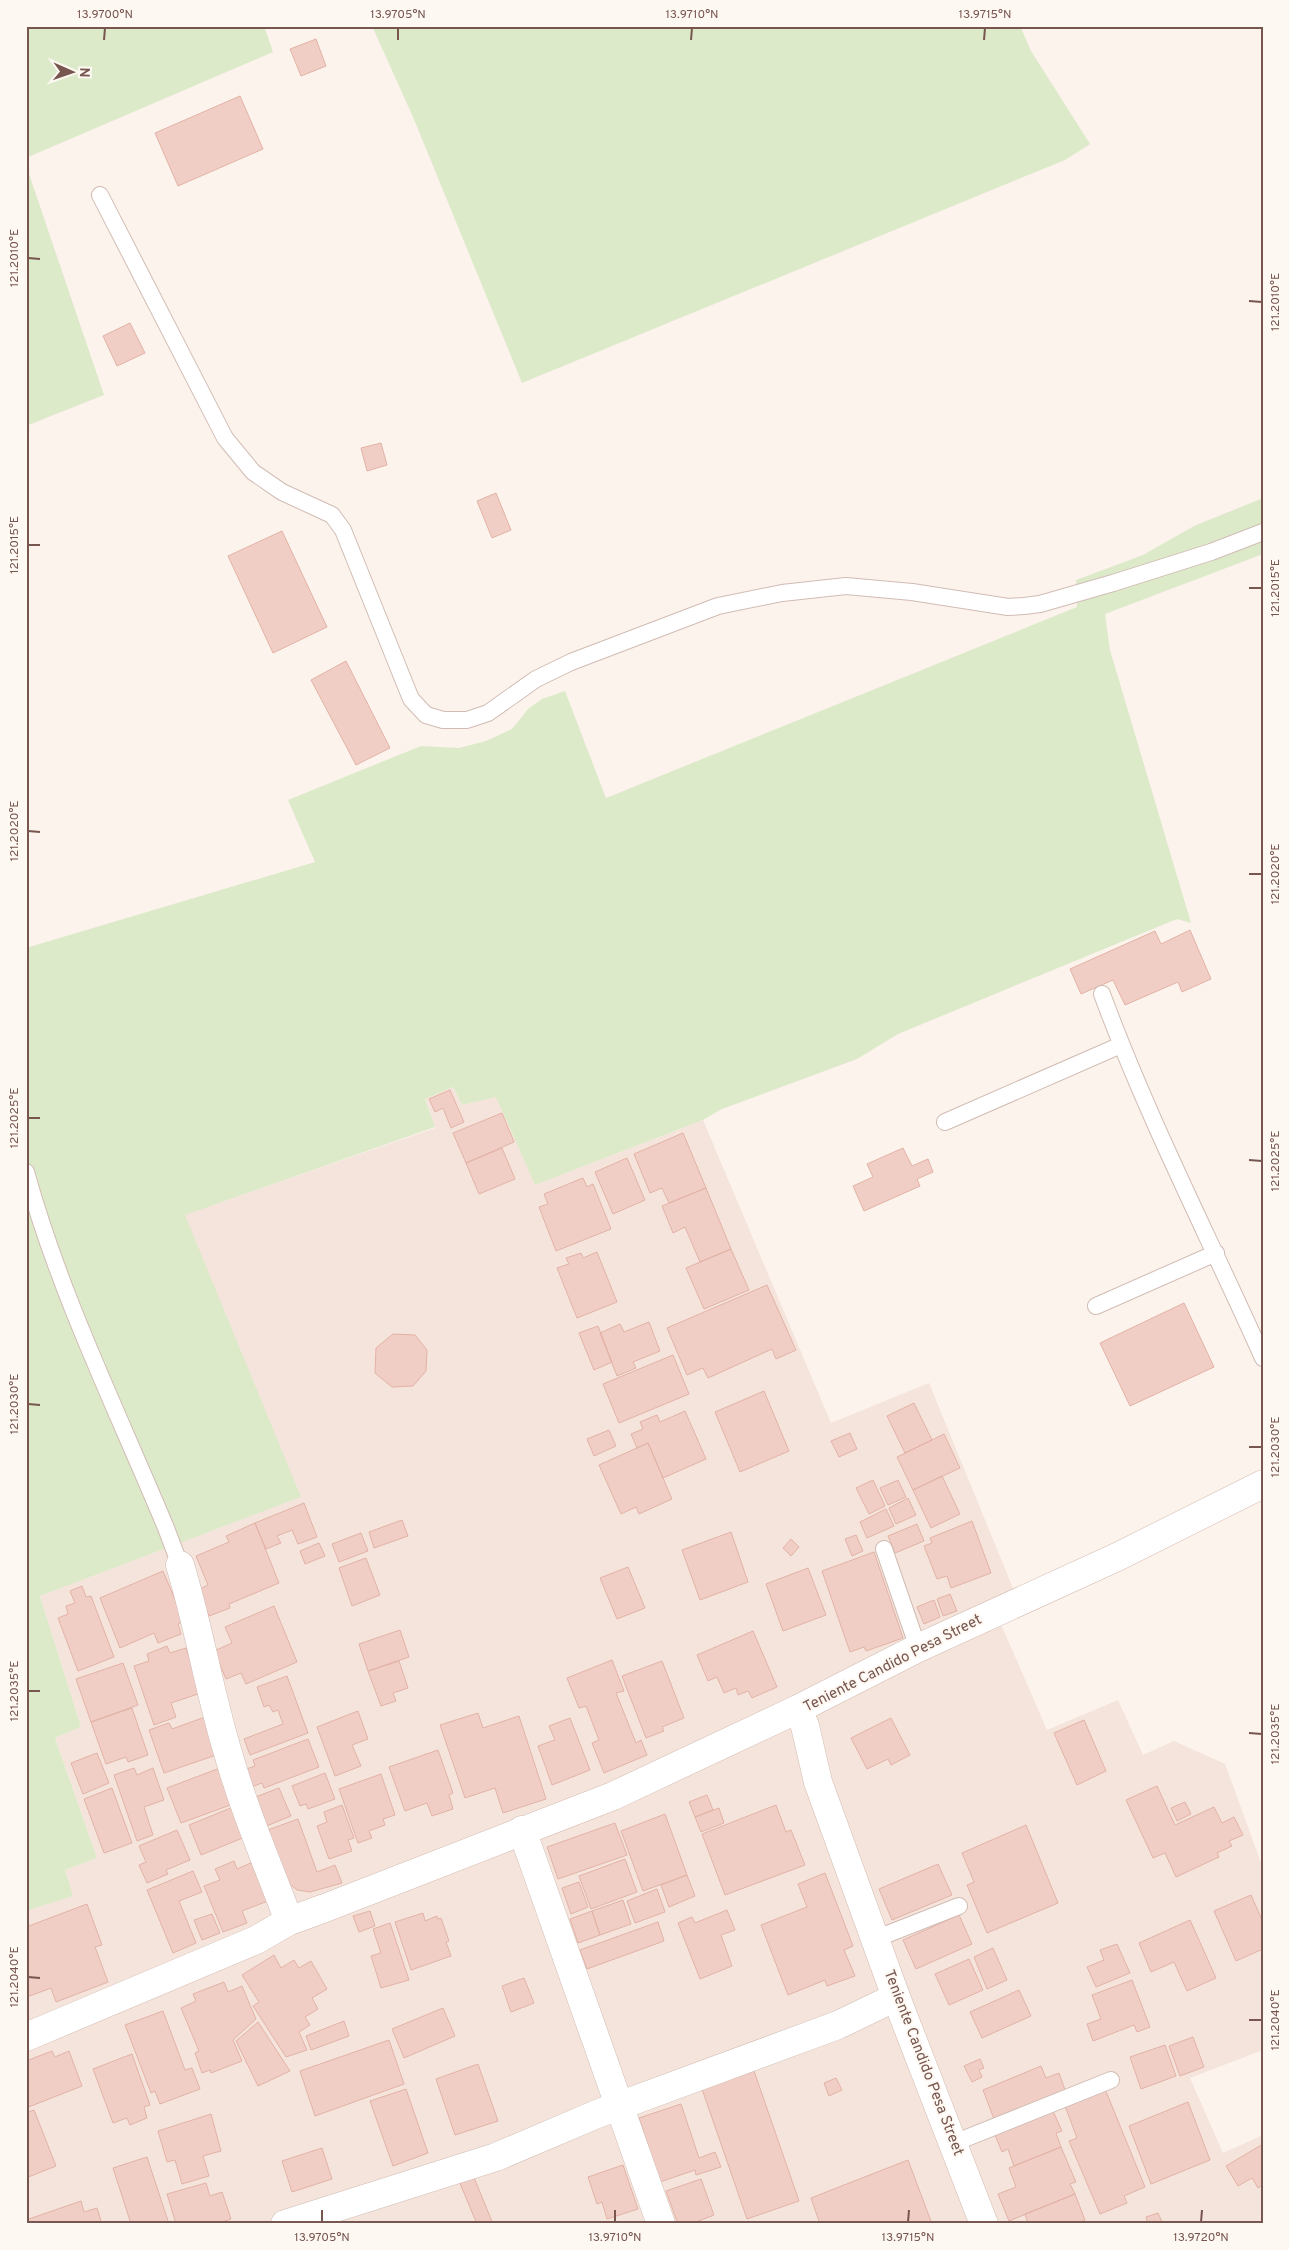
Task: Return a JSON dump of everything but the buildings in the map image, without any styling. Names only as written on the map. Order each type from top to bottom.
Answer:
[{"type":"street","name":"Teniente Candido Pesa Street","points":[[984,2224],[896,1997],[818,1782],[805,1726],[798,1709],[918,1648],[1117,1557],[1263,1484]]},
{"type":"street","points":[[180,1565],[196,1620],[220,1727],[234,1772],[289,1921]]},
{"type":"street","points":[[26,2037],[256,1940],[289,1921],[613,1796],[798,1709]]},
{"type":"street","points":[[522,1830],[661,2224]]},
{"type":"street","points":[[284,2224],[315,2219],[496,2157],[620,2105],[803,2039],[896,1997]]},
{"type":"lane","points":[[100,194],[226,438],[253,472],[282,492],[332,516],[338,523],[343,530],[410,699],[426,715],[443,720],[467,720],[488,713],[536,679],[571,662],[718,606],[782,593],[846,586],[912,592],[1008,607],[1040,604],[1210,552],[1263,532]]},
{"type":"lane","points":[[1102,994],[1143,1101],[1216,1253],[1263,1358]]},
{"type":"lane","points":[[945,1122],[1121,1045]]},
{"type":"lane","points":[[26,1172],[41,1224],[67,1293],[180,1565]]},
{"type":"lane","points":[[1096,1306],[1216,1253]]},
{"type":"lane","points":[[884,1549],[918,1648]]},
{"type":"lane","points":[[875,1939],[958,1906]]},
{"type":"lane","points":[[954,2143],[1111,2080]]},
{"type":"shaded area","points":[[453,1087],[462,1105],[496,1096],[535,1185],[703,1120],[831,1423],[929,1383],[1017,1598],[798,1704],[26,2030],[26,1911],[72,1896],[65,1870],[97,1858],[55,1738],[81,1727],[40,1596],[300,1497],[184,1215],[435,1128],[425,1098]]},
{"type":"shaded area","points":[[997,1615],[1047,1730],[1118,1700],[1143,1755],[1174,1741],[1225,1764],[1263,1868],[1263,2050],[1190,2078],[1223,2153],[1263,2135],[1263,2224],[987,2224],[805,1717]]},
{"type":"shaded area","points":[[797,1715],[891,1996],[623,2099],[527,1832]]},
{"type":"shaded area","points":[[520,1835],[616,2104],[442,2171],[269,2224],[26,2224],[26,2040]]},
{"type":"shaded area","points":[[895,2005],[980,2224],[665,2224],[625,2106]]},
{"type":"shaded area","points":[[618,2108],[657,2224],[320,2224]]},
{"type":"green space","points":[[26,26],[264,26],[273,52],[26,158]]},
{"type":"green space","points":[[372,26],[1020,26],[1031,51],[1090,144],[1065,160],[522,383],[413,117]]},
{"type":"green space","points":[[26,165],[104,395],[26,426]]},
{"type":"green space","points":[[1263,498],[1263,554],[1105,614],[1110,650],[1191,923],[1177,919],[898,1034],[857,1059],[722,1109],[703,1120],[535,1185],[496,1097],[462,1105],[453,1087],[425,1099],[435,1127],[185,1215],[301,1497],[40,1596],[81,1727],[55,1738],[97,1858],[65,1870],[73,1896],[26,1911],[26,948],[315,862],[288,800],[421,746],[459,748],[486,741],[512,729],[528,709],[542,699],[565,691],[606,798],[1077,607],[1076,580],[1143,555],[1194,526]]}]
